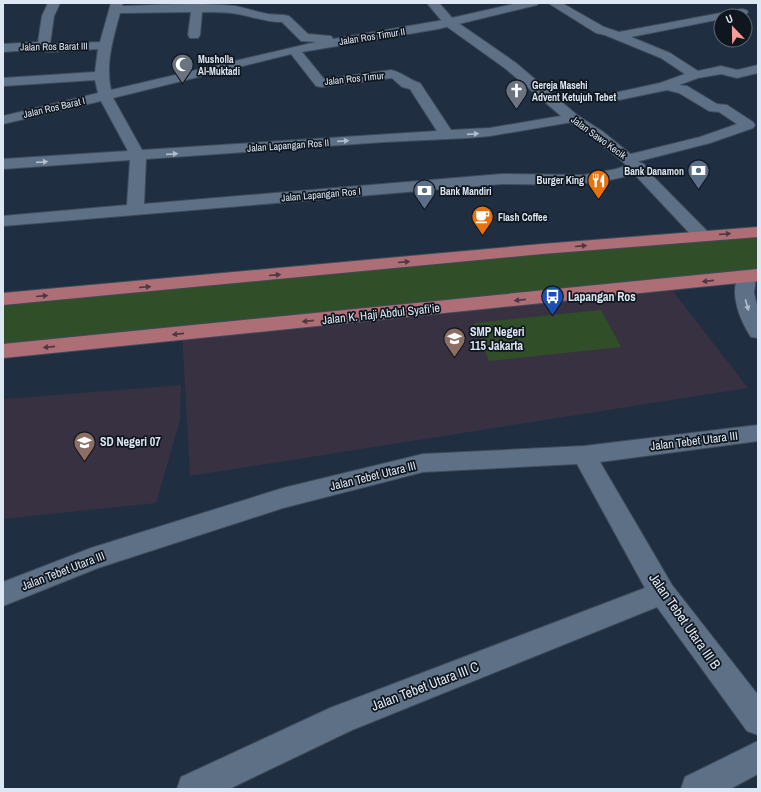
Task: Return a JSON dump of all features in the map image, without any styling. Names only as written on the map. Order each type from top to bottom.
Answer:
[{"type":"main road","points":[[3,299],[758,232]]},
{"type":"main road","name":"Jalan K. Haji Abdul Syafi'ie","points":[[3,351],[752,276]]},
{"type":"street","points":[[44,45],[48,16],[54,3]]},
{"type":"street","name":"Jalan Sawo Kecik","points":[[433,3],[450,23],[511,66],[572,118],[597,134],[633,163],[702,236]]},
{"type":"street","name":"Jalan Ros Timur II","points":[[105,95],[294,50],[333,42],[450,23],[534,3]]},
{"type":"street","points":[[554,3],[600,30],[668,58],[695,75]]},
{"type":"street","points":[[135,209],[138,156],[105,95],[101,76],[105,45],[116,6],[236,10],[270,18],[285,18],[305,38],[324,38],[333,42]]},
{"type":"street","points":[[194,35],[198,8]]},
{"type":"street","points":[[617,36],[713,18]]},
{"type":"street","name":"Jalan Ros Barat III","points":[[3,48],[44,45],[47,48],[105,45]]},
{"type":"street","name":"Jalan Ros Timur","points":[[294,50],[321,83],[391,74],[396,75],[406,84],[416,86],[446,134]]},
{"type":"street","points":[[619,96],[667,86],[695,75],[721,70],[738,74],[758,69]]},
{"type":"street","points":[[3,82],[101,76]]},
{"type":"street","points":[[667,86],[682,89],[715,109],[722,108],[753,125]]},
{"type":"street","name":"Jalan Ros Barat I","points":[[3,120],[105,95]]},
{"type":"street","name":"Jalan Lapangan Ros II","points":[[3,164],[490,132],[572,118]]},
{"type":"street","name":"Jalan Lapangan Ros I","points":[[3,221],[502,179],[584,180],[619,173],[633,163],[753,125]]},
{"type":"street","points":[[752,276],[744,293],[748,310],[758,332]]},
{"type":"street","name":"Jalan Tebet Utara III","points":[[3,594],[91,559],[275,501],[423,463],[584,455],[758,433]]},
{"type":"street","name":"Jalan Tebet Utara III B","points":[[584,455],[662,593],[758,720]]},
{"type":"street","name":"Jalan Tebet Utara III C","points":[[193,789],[341,719],[662,593]]},
{"type":"street","points":[[697,789],[758,757]]},
{"type":"shaded area","name":"SMP Negeri 115 Jakarta","points":[[669,286],[748,388],[190,476],[182,333]]},
{"type":"shaded area","name":"SD Negeri 07","points":[[181,385],[180,420],[156,503],[3,519],[3,399]]},
{"type":"green space","points":[[758,232],[758,275],[3,351],[3,299]]},
{"type":"green space","points":[[601,310],[621,347],[489,361],[474,323]]},
{"type":"place","name":"Musholla Al-Muktadi","points":[[183,84]]},
{"type":"place","name":"Gereja Masehi Advent Ketujuh Tebet","points":[[517,110]]},
{"type":"place","name":"Bank Danamon","points":[[699,190]]},
{"type":"place","name":"Burger King","points":[[599,200]]},
{"type":"place","name":"Bank Mandiri","points":[[425,210]]},
{"type":"place","name":"Flash Coffee","points":[[483,236]]},
{"type":"place","name":"Lapangan Ros","points":[[553,316]]},
{"type":"place","name":"SMP Negeri 115 Jakarta","points":[[454,358]]},
{"type":"place","name":"SD Negeri 07","points":[[85,462]]}]
